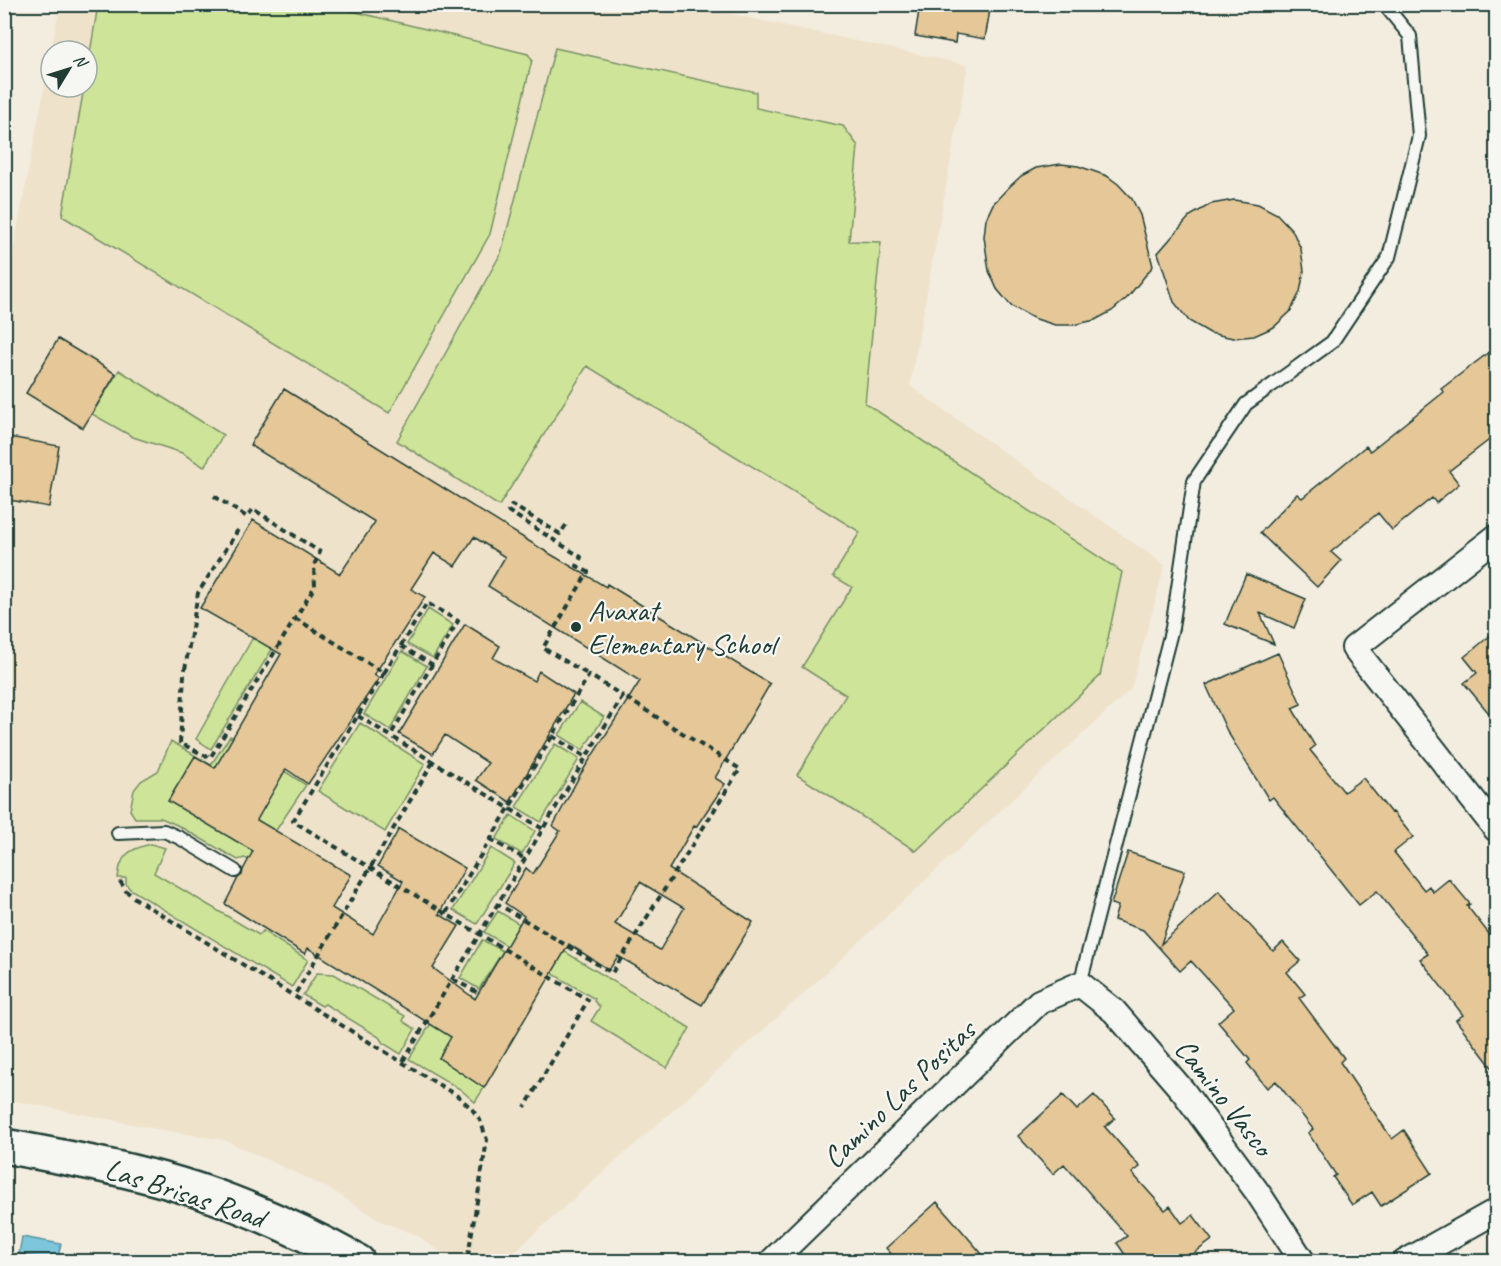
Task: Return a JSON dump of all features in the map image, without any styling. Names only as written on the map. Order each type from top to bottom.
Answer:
[{"type":"street","points":[[1497,537],[1354,648],[1497,830]]},
{"type":"street","name":"Camino Las Positas","points":[[780,1259],[1039,1002],[1080,984]]},
{"type":"street","name":"Camino Vasco","points":[[1080,984],[1113,1011],[1183,1091],[1258,1193],[1303,1262]]},
{"type":"street","name":"Las Brisas Road","points":[[4,1146],[152,1177],[229,1201],[317,1239],[358,1262]]},
{"type":"street","points":[[1405,1262],[1497,1211]]},
{"type":"lane","points":[[1080,984],[1172,628],[1194,481],[1246,404],[1332,342],[1389,257],[1419,136],[1410,36],[1384,4]]},
{"type":"lane","points":[[118,833],[164,831],[235,871]]},
{"type":"path","points":[[214,496],[247,517],[253,509],[320,552],[314,566],[315,586],[210,758],[180,743],[184,675],[198,593],[238,530]]},
{"type":"path","points":[[498,904],[612,973],[740,770],[543,648],[588,572],[577,566],[581,557],[508,511],[512,506],[560,534],[566,525]]},
{"type":"path","points":[[390,736],[458,621],[427,603],[293,820],[588,1000],[525,1107]]},
{"type":"path","points":[[295,618],[384,673]]},
{"type":"path","points":[[401,646],[433,665]]},
{"type":"path","points":[[446,913],[589,675]]},
{"type":"path","points":[[403,1061],[623,696]]},
{"type":"path","points":[[358,716],[543,829]]},
{"type":"path","points":[[552,736],[586,757]]},
{"type":"path","points":[[294,996],[433,762]]},
{"type":"path","points":[[490,839],[525,859]]},
{"type":"path","points":[[120,881],[126,891],[136,899],[403,1061],[465,1102],[480,1120],[487,1140],[467,1262]]},
{"type":"path","points":[[453,979],[478,993]]},
{"type":"shaded area","name":"Avaxat Elementary School","points":[[60,5],[690,5],[968,65],[910,386],[1165,565],[1131,689],[799,998],[504,1261],[453,1261],[416,1235],[383,1222],[328,1188],[224,1140],[5,1099],[5,293],[42,99],[99,99],[99,39],[53,39]]},
{"type":"green space","points":[[98,5],[327,5],[528,54],[532,60],[490,234],[389,413],[62,216],[82,99],[99,99],[99,39],[92,39]]},
{"type":"green space","points":[[555,48],[756,92],[756,108],[843,126],[858,146],[849,241],[881,242],[865,403],[1122,572],[1100,676],[916,851],[797,775],[846,695],[802,667],[852,587],[833,576],[860,532],[587,366],[499,506],[397,441],[501,253]]},
{"type":"green space","points":[[119,370],[223,435],[204,467],[182,453],[133,437],[92,414]]},
{"type":"green space","points":[[310,587],[211,749],[196,739],[252,639],[257,640]]},
{"type":"green space","points":[[428,609],[453,625],[433,658],[407,644]]},
{"type":"green space","points":[[402,651],[427,666],[390,730],[364,714]]},
{"type":"green space","points":[[580,702],[604,717],[583,750],[559,735]]},
{"type":"green space","points":[[360,723],[425,764],[385,832],[318,791]]},
{"type":"green space","points":[[230,736],[306,785],[255,862],[244,858],[238,860],[161,818],[135,818],[130,810],[134,790],[141,781],[158,771],[171,741],[211,765]]},
{"type":"green space","points":[[555,744],[579,759],[541,822],[516,807]]},
{"type":"green space","points":[[511,815],[535,831],[522,854],[496,839]]},
{"type":"green space","points":[[151,844],[165,848],[154,873],[259,935],[263,931],[308,960],[292,987],[130,889],[126,884],[126,878],[118,878],[121,864],[127,854]]},
{"type":"green space","points":[[491,848],[515,863],[477,924],[453,910]]},
{"type":"green space","points":[[498,911],[690,1028],[667,1068],[591,1021],[600,1007],[594,1001],[595,999],[484,932]]},
{"type":"green space","points":[[482,940],[503,951],[479,989],[460,978]]},
{"type":"green space","points":[[317,973],[334,974],[405,1016],[403,1021],[415,1029],[401,1054],[383,1043],[379,1037],[325,1004],[322,1006],[303,995]]},
{"type":"green space","points":[[454,986],[475,998],[439,1058],[484,1088],[475,1102],[460,1089],[409,1059]]},
{"type":"water","points":[[22,1237],[61,1244],[57,1261],[19,1254]]},
{"type":"building","points":[[920,4],[991,4],[985,39],[956,34],[955,43],[915,36]]},
{"type":"building","points":[[1061,164],[1078,166],[1107,176],[1132,199],[1140,215],[1153,266],[1127,298],[1112,311],[1095,320],[1073,325],[1055,325],[1033,318],[1011,306],[997,289],[989,271],[984,237],[986,219],[993,204],[1006,190],[1021,176],[1036,168]]},
{"type":"building","points":[[1234,200],[1258,204],[1277,214],[1292,230],[1301,249],[1304,271],[1300,292],[1290,312],[1274,327],[1254,336],[1233,338],[1210,333],[1189,321],[1174,302],[1158,253],[1190,216],[1211,204]]},
{"type":"building","points":[[58,339],[116,374],[83,428],[26,393]]},
{"type":"building","points":[[1497,346],[1497,434],[1449,471],[1459,484],[1436,503],[1432,498],[1392,530],[1378,513],[1331,552],[1341,561],[1317,587],[1260,533],[1297,494],[1302,498],[1366,446],[1370,451],[1444,392],[1441,389]]},
{"type":"building","points":[[284,389],[540,548],[606,587],[607,584],[770,684],[715,778],[725,784],[696,827],[694,826],[669,869],[753,922],[702,1005],[618,956],[609,970],[569,944],[484,1088],[439,1058],[451,1037],[308,948],[305,954],[225,904],[253,851],[168,801],[195,756],[215,768],[281,654],[200,608],[253,520],[340,574],[375,522],[250,445]],"holes":[[[474,537],[505,557],[488,586],[640,681],[580,775],[553,826],[560,831],[533,874],[526,868],[505,903],[524,916],[475,999],[433,968],[459,926],[439,914],[465,868],[399,829],[378,866],[403,881],[373,934],[332,908],[351,875],[257,820],[286,769],[308,784],[379,678],[374,675],[425,597],[411,589],[434,553],[455,566]],[[640,882],[684,908],[660,950],[615,924]]]},
{"type":"building","points":[[4,436],[59,446],[49,507],[4,499]]},
{"type":"building","points":[[1246,574],[1306,599],[1294,628],[1260,613],[1274,644],[1225,624]]},
{"type":"building","points":[[465,624],[500,646],[493,658],[534,681],[539,671],[574,694],[510,802],[476,780],[488,763],[445,735],[433,754],[399,734]]},
{"type":"building","points":[[1497,630],[1497,723],[1464,683],[1477,673],[1464,657]]},
{"type":"building","points":[[1278,653],[1301,704],[1292,708],[1315,746],[1310,750],[1344,792],[1363,778],[1413,837],[1394,852],[1424,890],[1429,886],[1433,892],[1449,879],[1470,904],[1467,906],[1497,944],[1497,1074],[1456,1020],[1463,1015],[1420,959],[1428,954],[1377,891],[1359,905],[1273,797],[1269,800],[1227,731],[1206,685]]},
{"type":"building","points":[[1128,852],[1185,871],[1161,944],[1219,891],[1273,951],[1283,942],[1300,961],[1287,972],[1305,994],[1299,998],[1344,1058],[1340,1062],[1392,1139],[1404,1130],[1432,1173],[1381,1206],[1372,1192],[1352,1205],[1333,1177],[1336,1175],[1308,1133],[1313,1129],[1276,1081],[1267,1088],[1247,1063],[1250,1060],[1218,1022],[1234,1008],[1191,961],[1180,971],[1143,930],[1114,920],[1118,906],[1111,904]]},
{"type":"building","points":[[1063,1095],[1077,1110],[1094,1095],[1115,1118],[1105,1127],[1140,1167],[1132,1173],[1165,1210],[1170,1206],[1182,1223],[1193,1215],[1212,1240],[1182,1262],[1130,1262],[1117,1243],[1127,1236],[1064,1164],[1053,1174],[1018,1136]]},
{"type":"building","points":[[937,1202],[989,1262],[898,1262],[886,1248]]},
{"type":"place","name":"Avaxat Elementary School","points":[[576,627]]}]
